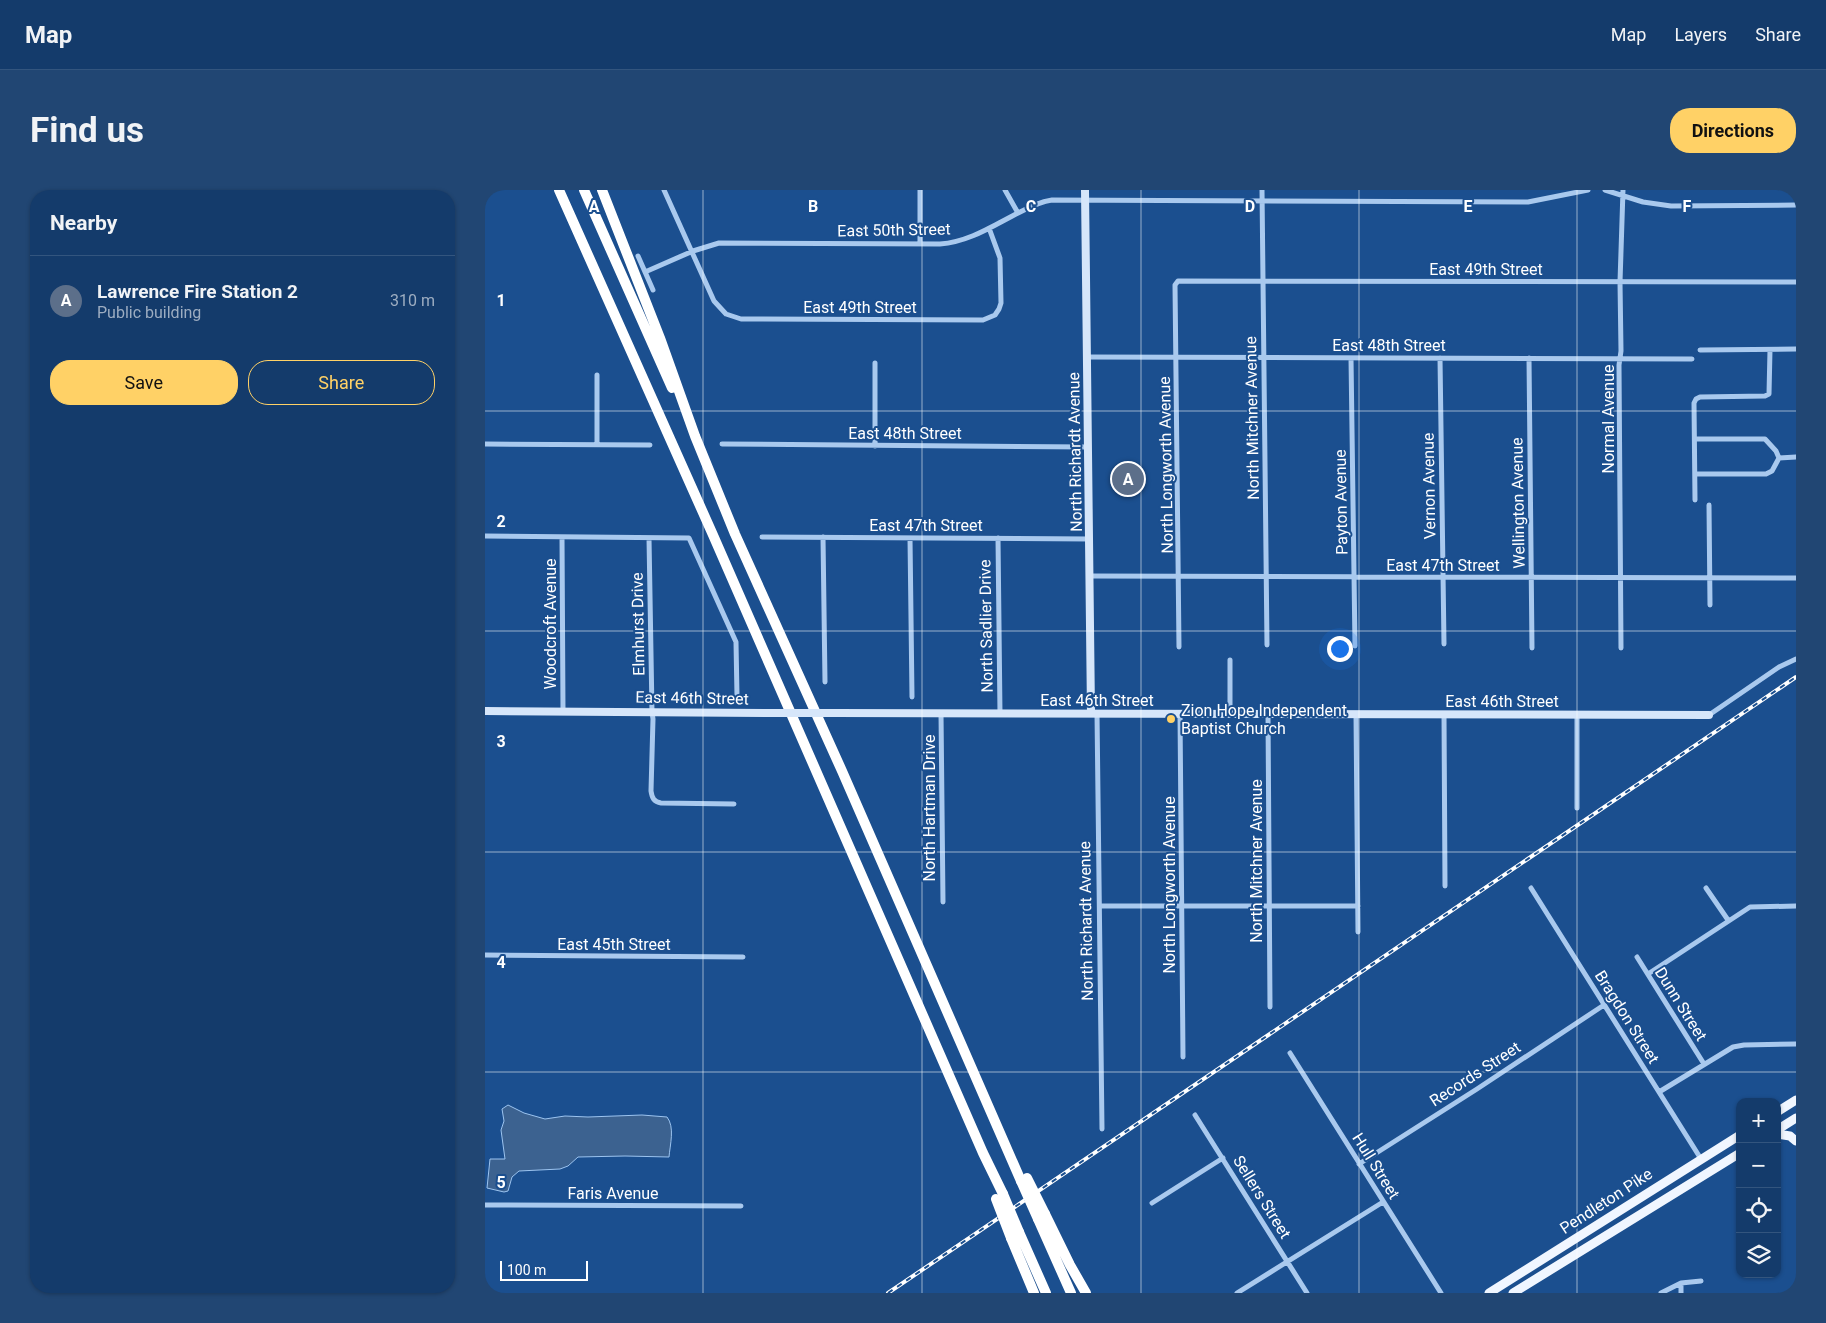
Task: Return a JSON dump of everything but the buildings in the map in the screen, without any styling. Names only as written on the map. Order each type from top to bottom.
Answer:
[{"type":"highway","points":[[559,190],[713,535],[983,1153],[1015,1235],[1033,1293]]},
{"type":"highway","points":[[584,190],[664,372],[695,436]]},
{"type":"highway","points":[[602,190],[695,436],[735,534],[986,1099],[1041,1216],[1071,1293]]},
{"type":"highway","points":[[1041,1216],[1086,1293]]},
{"type":"highway","points":[[1015,1235],[1046,1293]]},
{"type":"main road","points":[[1781,1109],[1796,1100]]},
{"type":"main road","points":[[1781,1127],[1796,1118]]},
{"type":"main road","points":[[1781,1135],[1790,1136],[1796,1141]]},
{"type":"main road","name":"Pendleton Pike","points":[[1489,1293],[1736,1137]]},
{"type":"main road","name":"Pendleton Pike","points":[[1513,1293],[1736,1155]]},
{"type":"street","points":[[664,190],[691,252]]},
{"type":"street","points":[[920,190],[920,244]]},
{"type":"street","points":[[1005,190],[1018,213]]},
{"type":"street","name":"North Richardt Avenue","points":[[1085,190],[1090,576],[1100,906],[1102,1129]]},
{"type":"street","name":"North Mitchner Avenue","points":[[1262,190],[1267,646]]},
{"type":"street","name":"East 50th Street","points":[[645,272],[691,252],[719,243],[920,244],[956,242],[989,228],[1036,203],[1046,200],[1528,202],[1587,190]]},
{"type":"street","points":[[1605,190],[1623,193],[1643,202],[1671,206],[1796,205]]},
{"type":"street","name":"Normal Avenue","points":[[1621,648],[1620,282],[1623,193]]},
{"type":"street","name":"East 49th Street","points":[[691,252],[713,299],[724,312],[741,319],[983,320],[996,314],[1001,302],[1001,260],[989,228]]},
{"type":"street","points":[[638,256],[653,290]]},
{"type":"street","name":"East 49th Street","points":[[1176,282],[1178,280],[1263,280],[1796,282]]},
{"type":"street","name":"North Longworth Avenue","points":[[1176,282],[1179,647]]},
{"type":"street","points":[[1700,350],[1796,349]]},
{"type":"street","points":[[1695,500],[1694,403],[1696,399],[1700,397],[1765,396],[1769,394],[1770,350]]},
{"type":"street","name":"East 48th Street","points":[[1087,357],[1691,359]]},
{"type":"street","name":"Payton Avenue","points":[[1351,358],[1355,646]]},
{"type":"street","name":"Vernon Avenue","points":[[1440,358],[1444,644]]},
{"type":"street","name":"Wellington Avenue","points":[[1529,358],[1533,648]]},
{"type":"street","points":[[875,362],[875,446]]},
{"type":"street","points":[[597,375],[597,444]]},
{"type":"street","points":[[1695,439],[1765,439],[1777,451],[1779,458],[1772,471],[1766,474],[1695,474]]},
{"type":"street","points":[[485,444],[650,445]]},
{"type":"street","name":"East 48th Street","points":[[722,444],[1088,446]]},
{"type":"street","points":[[1779,458],[1796,457]]},
{"type":"street","points":[[1709,505],[1710,605]]},
{"type":"street","points":[[485,536],[689,538],[736,642],[737,696]]},
{"type":"street","name":"Woodcroft Avenue","points":[[562,537],[563,711]]},
{"type":"street","name":"East 47th Street","points":[[762,537],[1090,539]]},
{"type":"street","points":[[823,537],[825,682]]},
{"type":"street","name":"Elmhurst Drive","points":[[649,538],[653,719],[651,791],[653,799],[661,803],[734,804]]},
{"type":"street","points":[[910,538],[912,698]]},
{"type":"street","name":"North Sadlier Drive","points":[[998,538],[1000,714]]},
{"type":"street","name":"East 47th Street","points":[[1090,576],[1796,578]]},
{"type":"street","points":[[1709,715],[1779,667],[1796,659]]},
{"type":"street","points":[[1230,660],[1230,714]]},
{"type":"street","name":"East 46th Street","points":[[485,711],[941,714],[1709,715]]},
{"type":"street","name":"North Longworth Avenue","points":[[1180,713],[1183,1057]]},
{"type":"street","name":"North Hartman Drive","points":[[941,714],[943,902]]},
{"type":"street","name":"North Mitchner Avenue","points":[[1268,714],[1270,1007]]},
{"type":"street","points":[[1356,714],[1358,932]]},
{"type":"street","points":[[1444,714],[1445,886]]},
{"type":"street","points":[[1577,715],[1577,808]]},
{"type":"street","name":"Bragdon Street","points":[[1531,888],[1701,1159]]},
{"type":"street","points":[[1706,888],[1728,920]]},
{"type":"street","points":[[1100,906],[1358,906]]},
{"type":"street","points":[[1648,974],[1750,907],[1796,906]]},
{"type":"street","name":"East 45th Street","points":[[485,955],[743,957]]},
{"type":"street","name":"Dunn Street","points":[[1637,957],[1704,1064]]},
{"type":"street","name":"Records Street","points":[[1359,1164],[1604,1005]]},
{"type":"street","points":[[1659,1092],[1735,1046],[1796,1044]]},
{"type":"street","name":"Hull Street","points":[[1290,1053],[1441,1293]]},
{"type":"street","name":"Sellers Street","points":[[1195,1115],[1307,1293]]},
{"type":"street","points":[[1152,1202],[1223,1158]]},
{"type":"street","points":[[1237,1293],[1383,1202]]},
{"type":"street","name":"Faris Avenue","points":[[485,1205],[741,1206]]},
{"type":"street","points":[[1661,1293],[1681,1283],[1701,1281]]},
{"type":"street","points":[[1681,1283],[1681,1293]]},
{"type":"water","points":[[508,1105],[524,1113],[545,1119],[565,1116],[642,1115],[667,1117],[671,1126],[669,1157],[578,1157],[568,1166],[560,1169],[519,1171],[512,1177],[508,1191],[504,1192],[487,1188],[490,1159],[505,1159],[501,1130],[504,1121],[502,1109]]},
{"type":"railway","points":[[888,1293],[1796,677]]},
{"type":"place","name":"Lawrence Fire Station 2","points":[[1128,479]]},
{"type":"place","name":"Zion Hope Independent Baptist Church","points":[[1171,719]]}]
